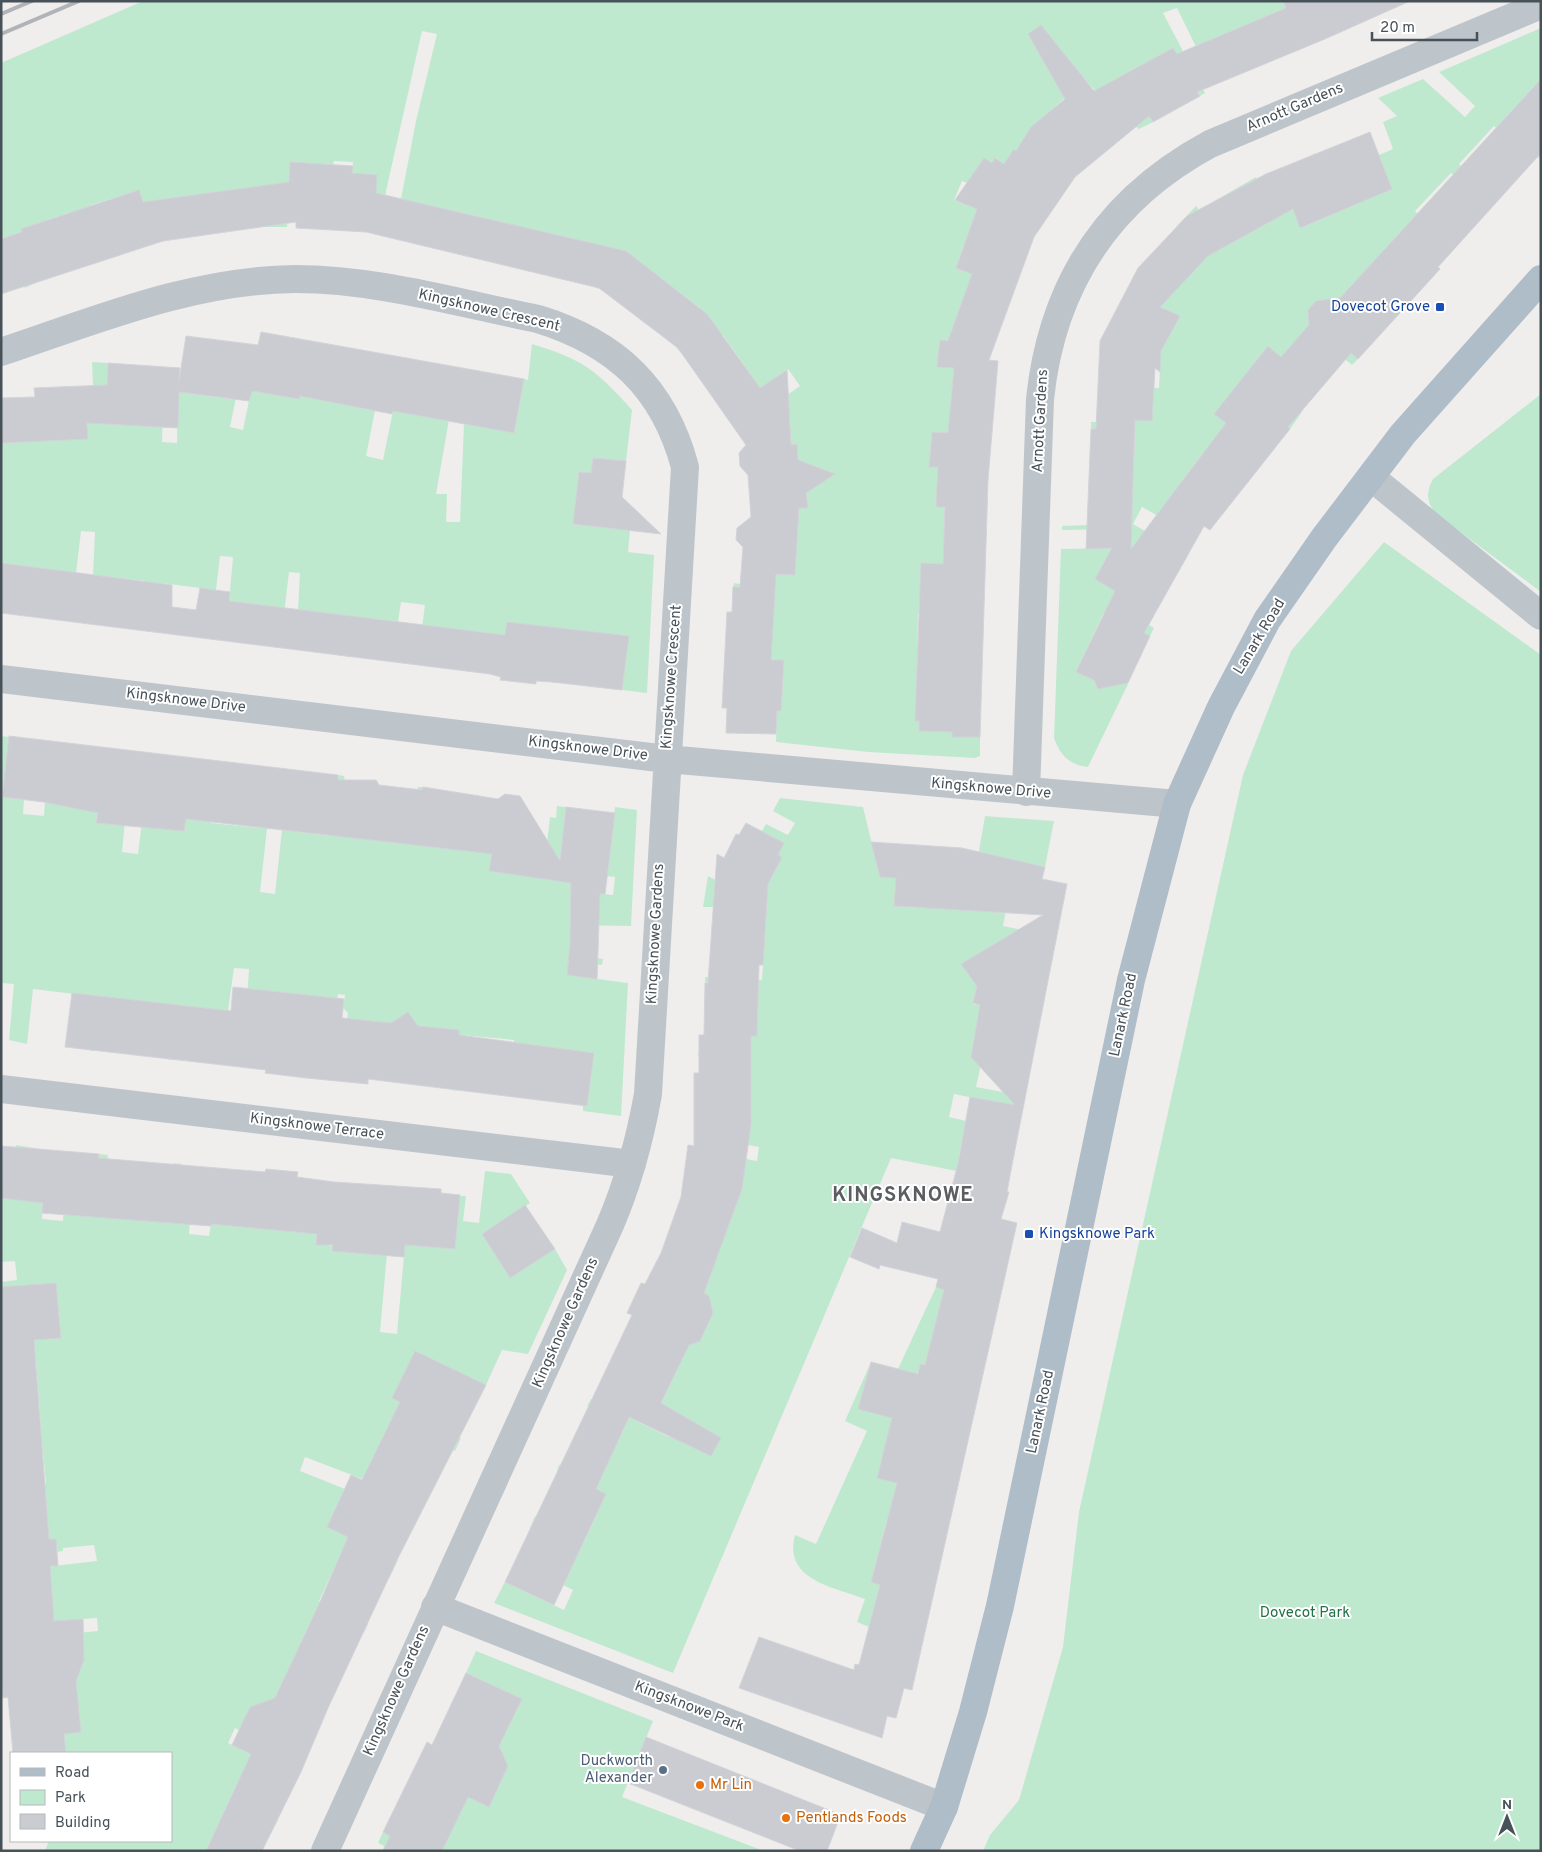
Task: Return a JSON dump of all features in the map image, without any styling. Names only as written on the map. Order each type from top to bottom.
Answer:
[{"type":"main road","name":"Lanark Road","points":[[924,1851],[944,1807],[973,1712],[1000,1606],[1131,980],[1177,804],[1221,707],[1267,620],[1403,434],[1541,279]]},
{"type":"street","name":"Arnott Gardens","points":[[1026,792],[1040,399],[1043,370],[1053,328],[1064,297],[1078,268],[1122,208],[1171,167],[1210,144],[1541,5]]},
{"type":"street","name":"Kingsknowe Crescent","points":[[1,352],[140,305],[192,291],[226,285],[289,280],[369,285],[538,319],[563,326],[590,338],[627,365],[658,402],[676,436],[685,467],[667,759]]},
{"type":"street","points":[[1371,477],[1541,616]]},
{"type":"street","name":"Kingsknowe Drive","points":[[1,679],[667,759],[1177,804]]},
{"type":"street","name":"Kingsknowe Gardens","points":[[325,1851],[435,1607],[538,1389],[616,1211],[632,1164],[648,1094],[667,759]]},
{"type":"street","name":"Kingsknowe Terrace","points":[[1,1089],[632,1164]]},
{"type":"street","name":"Kingsknowe Park","points":[[435,1607],[944,1807]]},
{"type":"green space","points":[[143,1],[1283,1],[1286,8],[1220,36],[1202,59],[1177,8],[1163,13],[1205,93],[1200,96],[1173,48],[1126,74],[1153,122],[1139,129],[1136,127],[1132,130],[1075,69],[1066,97],[1048,113],[1062,129],[1077,173],[1072,181],[1020,145],[1007,166],[996,158],[992,163],[984,158],[974,173],[1003,197],[962,181],[954,200],[1006,221],[980,252],[963,247],[956,268],[972,274],[993,344],[940,340],[937,367],[954,368],[948,433],[932,432],[929,466],[988,471],[988,474],[950,471],[949,489],[937,489],[936,507],[945,507],[943,564],[922,563],[944,613],[918,613],[917,669],[940,670],[919,721],[919,730],[952,732],[952,737],[980,737],[980,756],[975,758],[868,752],[776,742],[777,711],[781,711],[784,661],[729,658],[772,640],[775,590],[733,587],[734,583],[740,584],[741,571],[794,575],[798,526],[782,525],[776,509],[807,508],[806,493],[800,493],[820,484],[820,469],[798,467],[791,445],[790,421],[741,438],[737,430],[800,386],[788,369],[760,388],[723,335],[687,360],[673,344],[700,308],[631,256],[604,291],[505,249],[501,265],[483,259],[481,242],[486,218],[401,199],[416,121],[437,34],[422,31],[386,191],[381,234],[373,233],[377,175],[352,173],[353,162],[334,161],[333,165],[291,162],[287,227],[265,227],[259,187],[179,238],[156,243],[139,190],[91,205],[107,258],[89,264],[71,212],[21,229],[39,281],[25,288],[8,237],[1,239],[1,63]]},
{"type":"green space","points":[[1541,28],[1541,83],[1539,81],[1504,119],[1541,153],[1541,158],[1537,157],[1533,162],[1494,126],[1459,164],[1498,199],[1490,209],[1451,173],[1415,211],[1454,248],[1392,321],[1352,285],[1331,309],[1321,300],[1316,301],[1308,310],[1308,315],[1358,359],[1352,365],[1307,328],[1281,357],[1268,346],[1252,366],[1265,376],[1263,379],[1302,412],[1290,429],[1248,397],[1235,413],[1222,404],[1214,414],[1227,424],[1229,467],[1249,482],[1245,485],[1200,457],[1169,499],[1167,521],[1142,507],[1133,524],[1188,556],[1180,569],[1135,543],[1118,573],[1103,565],[1095,579],[1155,613],[1149,625],[1154,628],[1150,636],[1103,614],[1076,672],[1094,680],[1098,688],[1112,677],[1128,684],[1088,767],[1070,761],[1062,754],[1054,738],[1061,549],[1116,548],[1116,529],[1062,530],[1062,526],[1087,525],[1132,513],[1135,431],[1091,429],[1091,422],[1096,422],[1096,417],[1151,421],[1154,388],[1159,388],[1160,367],[1126,349],[1158,358],[1179,316],[1148,300],[1207,256],[1176,227],[1196,206],[1199,210],[1256,177],[1273,217],[1293,209],[1301,228],[1334,214],[1312,155],[1315,153],[1331,194],[1392,189],[1379,155],[1393,149],[1383,122],[1397,116],[1378,98],[1423,79],[1465,117],[1475,106],[1439,72]]},
{"type":"green space","points":[[238,343],[247,344],[230,427],[243,430],[251,391],[299,399],[310,347],[321,400],[369,410],[385,360],[366,456],[383,460],[393,411],[442,420],[458,368],[436,494],[447,494],[446,522],[460,522],[464,424],[514,433],[524,379],[528,380],[532,344],[577,361],[598,376],[632,410],[626,461],[593,458],[591,473],[573,524],[630,530],[628,552],[654,555],[647,693],[622,690],[628,637],[560,654],[557,683],[552,683],[558,629],[504,648],[493,647],[490,674],[484,673],[489,633],[439,627],[434,667],[417,665],[425,605],[401,602],[398,622],[371,618],[353,626],[349,657],[345,656],[298,610],[300,573],[289,572],[280,648],[229,601],[233,557],[220,556],[216,590],[161,583],[159,601],[144,598],[146,581],[93,575],[95,532],[81,531],[76,573],[1,563],[1,443],[88,439],[86,386],[93,386],[92,362],[108,363],[104,424],[123,425],[163,413],[162,442],[177,443],[178,392],[230,399]]},
{"type":"green space","points":[[1541,394],[1541,592],[1436,514],[1430,505],[1428,497],[1433,479]]},
{"type":"green space","name":"Dovecot Park","points":[[1384,542],[1541,655],[1541,1851],[983,1851],[990,1835],[1019,1800],[1063,1647],[1079,1512],[1243,775],[1291,651]]},
{"type":"green space","points":[[1,736],[9,737],[2,797],[24,800],[23,814],[44,816],[45,802],[98,809],[96,823],[116,825],[131,757],[122,852],[138,854],[143,814],[160,828],[184,831],[186,819],[189,819],[214,798],[211,823],[262,828],[269,773],[273,774],[260,892],[275,894],[282,830],[331,836],[338,775],[344,776],[355,838],[406,844],[412,789],[417,790],[418,787],[423,787],[419,817],[425,846],[475,852],[482,797],[492,854],[490,870],[545,860],[550,817],[556,818],[557,806],[566,807],[558,881],[586,885],[586,892],[613,895],[615,877],[607,876],[615,807],[637,810],[631,926],[571,925],[578,956],[603,959],[602,965],[569,961],[567,975],[628,983],[621,1116],[583,1111],[583,1105],[587,1106],[594,1053],[529,1045],[511,1070],[514,1040],[462,1035],[457,1091],[451,1090],[459,1030],[413,1026],[414,1020],[411,1016],[402,1016],[398,1024],[347,1019],[348,1013],[343,1008],[345,995],[338,994],[336,1008],[247,998],[249,969],[234,968],[228,1011],[179,1005],[172,1060],[167,1059],[171,1025],[104,997],[97,1051],[90,1051],[94,1014],[83,995],[33,989],[27,1044],[9,1040],[14,984],[1,983]]},
{"type":"green space","points":[[780,798],[863,807],[880,877],[896,878],[895,906],[919,908],[920,895],[973,868],[975,851],[979,851],[985,816],[1054,821],[1045,867],[1016,861],[1003,926],[1057,937],[1055,946],[1030,940],[965,969],[968,974],[979,977],[973,1004],[992,1008],[982,1035],[974,1039],[971,1057],[981,1064],[976,1087],[1025,1096],[1023,1108],[954,1094],[949,1117],[966,1121],[959,1155],[985,1160],[982,1176],[891,1158],[673,1673],[494,1603],[505,1582],[564,1610],[573,1590],[555,1581],[566,1558],[526,1538],[535,1516],[585,1540],[606,1494],[557,1471],[559,1465],[599,1481],[626,1424],[587,1406],[591,1399],[669,1437],[689,1421],[687,1418],[660,1406],[679,1366],[621,1338],[625,1330],[700,1341],[713,1313],[711,1304],[653,1269],[657,1261],[680,1271],[742,1185],[746,1159],[757,1161],[759,1147],[748,1145],[751,1105],[751,1056],[698,1056],[699,1050],[727,1053],[750,1036],[757,1036],[758,984],[705,983],[705,977],[762,980],[766,915],[713,911],[713,907],[703,907],[708,876],[758,903],[763,848],[770,836],[762,831],[766,824],[788,835],[795,823],[773,811]]},
{"type":"green space","points":[[16,1145],[46,1150],[42,1219],[63,1221],[64,1206],[95,1208],[99,1154],[108,1155],[106,1171],[169,1222],[174,1163],[182,1164],[179,1194],[192,1195],[189,1234],[209,1236],[211,1224],[240,1226],[245,1170],[251,1170],[259,1228],[310,1233],[317,1180],[321,1180],[316,1244],[333,1246],[333,1251],[355,1253],[393,1186],[380,1332],[397,1334],[405,1245],[455,1249],[460,1196],[466,1196],[463,1221],[479,1223],[485,1171],[511,1174],[530,1203],[482,1234],[510,1278],[555,1249],[567,1270],[528,1354],[502,1350],[486,1385],[415,1351],[459,1430],[457,1435],[461,1438],[455,1451],[406,1429],[425,1503],[305,1457],[300,1471],[345,1489],[327,1527],[398,1560],[389,1579],[339,1558],[319,1601],[368,1624],[364,1633],[339,1621],[311,1621],[290,1666],[337,1688],[334,1694],[305,1698],[280,1687],[258,1739],[235,1728],[228,1743],[251,1754],[231,1797],[278,1820],[268,1839],[222,1817],[206,1851],[45,1851],[49,1842],[172,1842],[172,1752],[66,1752],[64,1733],[81,1732],[79,1708],[9,1715],[9,1711],[34,1708],[61,1669],[82,1667],[84,1653],[80,1646],[2,1640],[98,1631],[97,1618],[54,1621],[50,1573],[1,1572],[97,1561],[94,1545],[63,1548],[63,1551],[57,1552],[56,1539],[49,1539],[42,1484],[46,1483],[41,1432],[1,1435],[1,1431],[41,1427],[36,1359],[1,1343],[61,1337],[56,1283],[1,1288],[1,1282],[17,1280],[15,1261],[1,1262],[1,1198],[10,1199]]},
{"type":"green space","points":[[936,1287],[944,1290],[925,1365],[920,1364],[917,1375],[898,1369]]},
{"type":"green space","points":[[871,1362],[858,1409],[908,1422],[882,1457],[877,1477],[900,1484],[892,1520],[887,1519],[871,1582],[880,1585],[869,1627],[857,1622],[865,1599],[826,1585],[803,1572],[796,1562],[793,1550],[795,1535],[816,1544],[867,1431],[845,1421]]},
{"type":"green space","points":[[476,1651],[653,1721],[622,1797],[764,1851],[442,1851],[443,1720],[492,1743],[521,1699],[466,1673]]},
{"type":"green space","points":[[383,1832],[422,1851],[383,1851],[384,1846],[378,1843]]},
{"type":"building","points":[[1283,1],[1410,1],[1325,39],[1197,92],[1200,96],[1153,122],[1149,116],[1075,177],[1034,237],[989,360],[998,361],[988,480],[980,737],[952,737],[952,732],[919,731],[919,721],[915,721],[921,563],[943,564],[945,507],[936,507],[938,467],[929,467],[932,432],[948,433],[954,368],[937,367],[940,340],[948,341],[972,274],[956,268],[977,209],[955,200],[984,158],[992,163],[995,158],[1004,164],[1014,149],[1016,151],[1031,127],[1065,99],[1028,34],[1041,25],[1094,91],[1173,48],[1177,54],[1286,8]]},
{"type":"building","points":[[1541,79],[1541,153],[1438,267],[1440,269],[1358,359],[1351,353],[1288,427],[1290,429],[1210,530],[1204,526],[1144,633],[1150,636],[1128,683],[1098,689],[1094,680],[1076,672],[1115,591],[1095,579],[1112,548],[1086,549],[1091,429],[1096,429],[1100,341],[1138,268],[1187,216],[1266,174],[1370,132],[1392,189],[1300,228],[1293,209],[1208,256],[1160,307],[1180,316],[1161,351],[1160,372],[1155,368],[1152,421],[1135,420],[1131,549],[1226,423],[1214,414],[1268,346],[1281,357],[1309,325],[1308,310],[1316,301],[1340,298]]},
{"type":"building","points":[[290,162],[353,166],[352,173],[377,175],[376,193],[626,251],[707,314],[760,388],[787,370],[791,445],[797,444],[798,460],[835,474],[806,493],[808,508],[799,508],[795,575],[776,574],[771,660],[784,660],[781,711],[777,711],[776,734],[726,733],[727,708],[722,708],[727,612],[732,612],[733,587],[740,587],[743,547],[736,540],[737,528],[751,517],[748,475],[740,466],[739,453],[746,445],[678,348],[599,288],[366,232],[296,228],[296,222],[163,241],[1,294],[1,239],[22,232],[21,229],[139,190],[143,202],[289,182]]},
{"type":"building","points":[[261,332],[524,379],[514,433],[393,411],[392,414],[300,396],[299,399],[252,391],[249,401],[179,392],[178,428],[87,423],[88,439],[1,443],[1,398],[35,397],[34,388],[107,385],[108,363],[180,368],[179,381],[186,336],[258,345]]},
{"type":"building","points":[[593,458],[626,461],[622,497],[661,534],[573,524],[579,472],[591,473]]},
{"type":"building","points":[[1,563],[172,585],[172,607],[196,610],[200,588],[230,592],[229,601],[505,635],[507,622],[629,636],[622,690],[552,682],[536,681],[536,684],[500,680],[501,677],[490,674],[1,613]]},
{"type":"building","points":[[9,736],[338,775],[338,780],[376,780],[379,785],[422,790],[423,787],[498,799],[505,794],[520,796],[560,861],[566,807],[615,813],[605,894],[600,894],[597,979],[567,975],[570,945],[571,883],[489,871],[492,854],[186,819],[184,831],[96,823],[98,813],[44,802],[2,797]]},
{"type":"building","points":[[746,823],[784,843],[778,855],[782,857],[768,884],[763,965],[759,965],[757,1036],[751,1036],[751,1124],[742,1189],[704,1293],[709,1296],[713,1313],[700,1341],[689,1345],[661,1403],[721,1438],[711,1456],[629,1417],[596,1489],[606,1494],[554,1605],[505,1582],[632,1315],[627,1313],[641,1283],[645,1284],[661,1253],[681,1197],[688,1145],[694,1146],[694,1073],[699,1073],[699,1035],[704,1035],[705,983],[708,983],[717,854],[724,858],[736,834],[739,835]]},
{"type":"building","points":[[871,842],[962,848],[1045,867],[1042,879],[1067,884],[1012,1165],[1007,1192],[1009,1192],[1001,1219],[1017,1223],[912,1690],[904,1688],[896,1718],[887,1716],[882,1738],[739,1688],[759,1637],[854,1670],[855,1664],[859,1665],[880,1585],[871,1582],[897,1483],[877,1478],[892,1418],[858,1409],[871,1362],[918,1374],[920,1364],[925,1365],[944,1290],[936,1287],[938,1279],[880,1265],[879,1269],[850,1257],[862,1228],[897,1243],[902,1222],[940,1232],[958,1164],[970,1097],[1015,1105],[971,1057],[980,1005],[973,1003],[977,986],[961,964],[1043,915],[894,906],[896,878],[880,877]]},
{"type":"building","points":[[233,987],[344,999],[342,1018],[391,1023],[408,1012],[418,1026],[459,1030],[459,1035],[594,1053],[587,1106],[368,1079],[368,1084],[306,1078],[265,1073],[266,1070],[65,1047],[72,993],[231,1011]]},
{"type":"building","points":[[1,1146],[99,1154],[98,1158],[265,1172],[266,1169],[298,1172],[297,1177],[334,1182],[441,1189],[441,1193],[460,1195],[455,1249],[405,1245],[404,1257],[332,1251],[333,1245],[316,1245],[317,1234],[211,1224],[211,1226],[42,1213],[43,1203],[1,1198]]},
{"type":"building","points":[[525,1205],[555,1249],[510,1278],[482,1234]]},
{"type":"building","points":[[56,1283],[61,1338],[34,1340],[49,1539],[56,1539],[58,1566],[50,1566],[54,1621],[83,1619],[84,1660],[76,1681],[81,1732],[64,1734],[66,1752],[13,1752],[8,1697],[3,1698],[1,1680],[1,1287]]},
{"type":"building","points":[[415,1351],[486,1385],[397,1560],[328,1708],[301,1772],[262,1851],[206,1851],[251,1754],[232,1745],[250,1707],[275,1698],[320,1602],[348,1537],[327,1527],[351,1475],[362,1480],[400,1402],[392,1398]]},
{"type":"building","points":[[466,1673],[522,1699],[499,1746],[508,1766],[489,1807],[468,1797],[442,1851],[383,1851],[390,1836],[383,1832],[427,1742],[432,1745]]},
{"type":"building","points":[[646,1737],[834,1812],[838,1822],[827,1851],[800,1851],[628,1783]]},
{"type":"railway","points":[[1,14],[32,1]]},
{"type":"railway","points":[[1,34],[79,1]]},
{"type":"place","name":"Dovecot Grove","points":[[1440,307]]},
{"type":"place","name":"Kingsknowe Park","points":[[1029,1234]]},
{"type":"place","name":"Duckworth Alexander","points":[[663,1770]]},
{"type":"place","name":"Mr Lin","points":[[700,1785]]},
{"type":"place","name":"Pentlands Foods","points":[[786,1818]]},
{"type":"district","name":"KINGSKNOWE","points":[[903,1196]]}]
